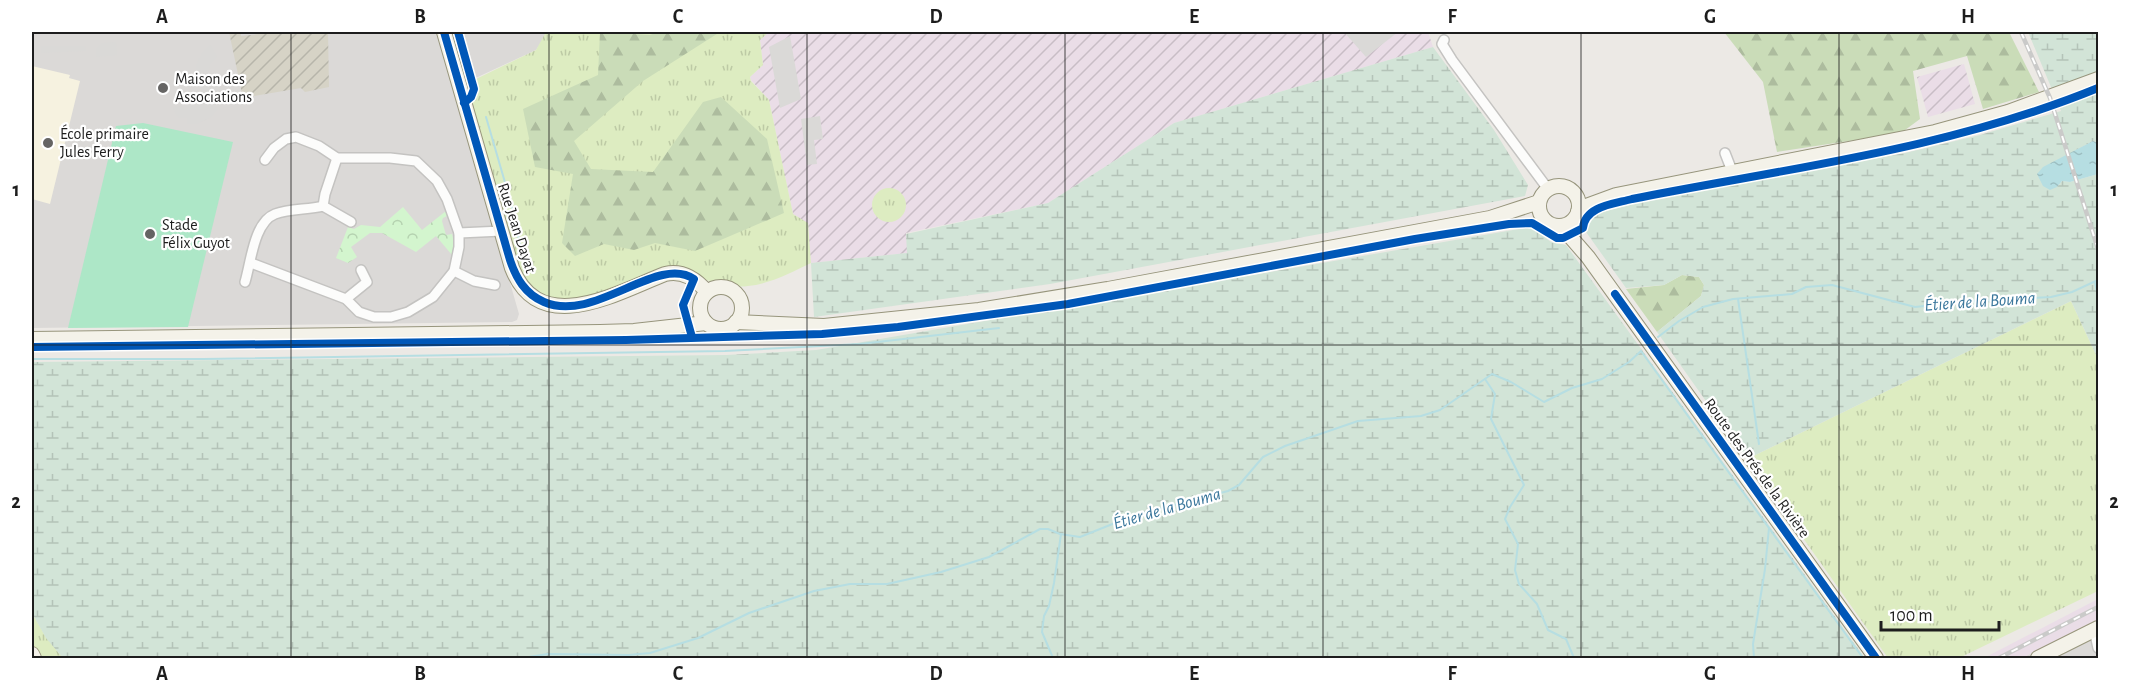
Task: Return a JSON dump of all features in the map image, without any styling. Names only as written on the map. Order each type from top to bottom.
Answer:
[{"type":"main road","name":"Rue Jean Dayat","points":[[444,32],[512,268],[518,280],[531,294],[551,305],[581,306],[671,273],[688,275],[703,298]]},
{"type":"main road","points":[[1616,195],[1574,193],[1561,186],[1548,189],[1539,202],[1539,211],[1549,223],[1560,226],[1586,206],[1616,195],[1959,126],[2050,98],[2098,79]]},
{"type":"main road","points":[[1574,193],[1578,202],[1576,215]]},
{"type":"main road","points":[[1490,218],[1539,202]]},
{"type":"main road","name":"Route des Prés de la Rivière","points":[[1576,215],[1588,257]]},
{"type":"main road","points":[[736,322],[824,326],[979,310],[1108,289],[1490,218],[1518,216],[1543,218]]},
{"type":"main road","name":"Route des Prés de la Rivière","points":[[1560,226],[1588,257],[1876,658]]},
{"type":"main road","points":[[668,326],[686,316],[717,287],[728,288],[755,314],[773,323]]},
{"type":"main road","points":[[703,298],[701,316],[706,323]]},
{"type":"main road","points":[[32,339],[600,332],[634,331],[706,323],[721,329],[728,328],[736,322],[741,315],[741,303]]},
{"type":"main road","points":[[2038,658],[2096,629]]},
{"type":"main road","points":[[32,654],[34,658]]},
{"type":"street","points":[[1444,40],[1442,44],[1452,60],[1548,189]]},
{"type":"street","points":[[251,263],[346,299],[359,312],[374,317],[391,317],[421,306],[433,297],[454,271],[459,248],[459,233],[447,199],[437,182],[416,161],[390,158],[338,158],[319,146],[296,137],[286,139],[274,148],[265,160]]},
{"type":"street","points":[[1725,153],[1732,171]]},
{"type":"street","points":[[323,206],[338,158]]},
{"type":"street","points":[[245,282],[254,244],[262,225],[274,214],[323,206],[351,222]]},
{"type":"street","points":[[459,233],[502,231]]},
{"type":"street","points":[[346,299],[367,282],[361,270]]},
{"type":"street","points":[[454,271],[474,281],[495,285]]},
{"type":"street","points":[[2096,629],[2098,648]]},
{"type":"shaded area","points":[[32,32],[548,32],[536,50],[454,88],[519,314],[517,320],[512,322],[32,328]]},
{"type":"shaded area","points":[[229,32],[241,32],[241,36],[278,32],[328,32],[329,87],[305,92],[301,88],[243,98]]},
{"type":"shaded area","points":[[769,32],[1428,32],[1433,47],[1174,123],[1048,203],[906,233],[908,253],[811,263],[809,245],[793,214],[769,100],[750,77],[763,65],[760,40]]},
{"type":"shaded area","points":[[1344,32],[1398,32],[1366,57]]},
{"type":"shaded area","points":[[790,36],[801,99],[780,108],[769,47]]},
{"type":"shaded area","points":[[116,42],[117,55],[96,57],[96,49],[101,43]]},
{"type":"shaded area","points":[[210,45],[217,57],[210,64],[209,73],[212,81],[218,78],[222,98],[216,98],[213,105],[218,108],[210,118],[197,124],[187,124],[187,118],[178,118],[173,107],[195,104],[203,97],[196,75],[196,67],[200,56]]},
{"type":"shaded area","points":[[41,46],[85,46],[86,51],[41,53]]},
{"type":"shaded area","points":[[1964,64],[1975,104],[1928,117],[1917,77]]},
{"type":"shaded area","name":"École primaire Jules Ferry","points":[[32,66],[70,75],[69,78],[80,81],[50,204],[32,199]]},
{"type":"shaded area","points":[[820,116],[823,139],[814,140],[817,164],[807,165],[801,119]]},
{"type":"shaded area","points":[[2098,599],[2097,621],[2022,658],[1984,658]]},
{"type":"shaded area","points":[[2097,621],[2098,658],[2022,658]]},
{"type":"green space","points":[[546,32],[769,32],[760,40],[763,65],[750,77],[769,100],[793,214],[808,223],[811,263],[789,274],[756,285],[729,285],[710,281],[680,268],[586,301],[566,304],[533,291],[517,270],[469,104],[476,92],[474,80],[536,50]]},
{"type":"green space","points":[[600,32],[650,35],[658,32],[720,32],[643,81],[574,141],[591,169],[653,172],[703,102],[721,97],[767,139],[784,213],[695,251],[655,243],[634,250],[604,244],[575,256],[562,243],[573,174],[535,167],[523,109],[598,75]]},
{"type":"green space","points":[[1724,32],[2009,32],[2039,92],[1983,109],[1967,56],[1913,71],[1920,119],[1901,133],[1777,152],[1763,82]]},
{"type":"green space","points":[[2028,32],[2098,32],[2098,143],[2093,141],[2073,152],[2057,187],[2062,181],[2070,182],[2098,174],[2098,359],[2071,301],[1747,459],[1657,332],[1701,296],[1704,285],[1699,277],[1682,275],[1664,285],[1626,288],[1586,232],[1589,220],[1598,213],[1658,198],[1905,153],[1980,135],[2061,111]]},
{"type":"green space","points":[[1433,47],[1494,130],[1528,185],[1525,196],[1050,284],[814,317],[811,263],[907,253],[906,234],[1048,203],[1174,123]]},
{"type":"green space","name":"Stade Félix Guyot","points":[[143,123],[233,142],[188,327],[68,328],[116,126]]},
{"type":"green space","points":[[889,188],[901,193],[906,205],[901,217],[889,222],[877,217],[872,205],[877,193]]},
{"type":"green space","points":[[403,207],[422,230],[446,211],[447,216],[442,221],[446,235],[452,234],[454,243],[452,255],[436,236],[416,252],[382,233],[370,233],[351,247],[357,257],[348,263],[336,258],[348,227],[354,229],[361,225],[380,227]]},
{"type":"green space","points":[[1531,227],[1551,242],[1566,245],[1865,658],[63,658],[46,638],[32,613],[32,362],[726,355],[816,350]]},
{"type":"green space","points":[[1682,275],[1699,277],[1704,285],[1701,296],[1657,332],[1626,289],[1664,285]]},
{"type":"green space","points":[[2071,301],[2098,359],[2098,591],[1959,658],[1888,658],[1747,459]]},
{"type":"green space","points":[[32,613],[46,637],[63,658],[39,658],[32,648]]},
{"type":"water","points":[[2093,141],[2098,143],[2098,174],[2070,182],[2062,181],[2050,190],[2043,186],[2037,174],[2043,167]]},
{"type":"waterway","points":[[486,117],[511,203],[522,254]]},
{"type":"waterway","name":"Étier de la Bouma","points":[[1658,337],[1703,307],[1733,299],[1792,294],[1806,287],[1832,285],[1915,307],[2051,297],[2072,292],[2098,280]]},
{"type":"waterway","points":[[2095,283],[2098,295]]},
{"type":"waterway","points":[[1738,299],[1759,444]]},
{"type":"waterway","points":[[32,359],[203,359],[725,351],[860,344],[999,328]]},
{"type":"waterway","name":"Étier de la Bouma","points":[[522,658],[548,654],[650,653],[698,638],[749,613],[814,591],[850,584],[887,584],[941,572],[989,557],[1040,529],[1080,537],[1135,515],[1228,491],[1239,485],[1263,457],[1285,446],[1358,421],[1421,416],[1440,410],[1492,374],[1511,382],[1544,402],[1572,388],[1602,379],[1629,362],[1641,351],[1863,658]]},
{"type":"waterway","points":[[1485,379],[1495,394],[1491,419],[1524,485],[1505,519],[1518,544],[1515,570],[1519,584],[1537,604],[1548,630],[1566,639],[1574,658]]},
{"type":"waterway","points":[[1754,658],[1753,644],[1769,528]]},
{"type":"waterway","points":[[1053,658],[1042,632],[1044,616],[1049,606],[1054,583],[1061,534]]},
{"type":"railway","points":[[2021,32],[2050,98],[2098,249]]},
{"type":"railway","points":[[1999,658],[2098,607]]},
{"type":"cycle path","points":[[444,32],[510,260],[522,285],[537,299],[563,306],[583,304],[604,298],[662,275],[679,274],[694,279],[683,305],[692,337]]},
{"type":"cycle path","points":[[458,32],[474,89],[471,97],[464,103]]},
{"type":"cycle path","points":[[32,347],[626,340],[822,334],[898,327],[1068,304],[1415,239],[1509,224],[1532,223],[1557,238],[1563,238],[1583,228],[1589,215],[1601,207],[1926,142],[2042,109],[2098,88]]},
{"type":"cycle path","points":[[1615,294],[1876,658]]},
{"type":"place","name":"Maison des Associations","points":[[163,88]]},
{"type":"place","name":"École primaire Jules Ferry","points":[[48,143]]},
{"type":"place","name":"Stade Félix Guyot","points":[[150,234]]}]
